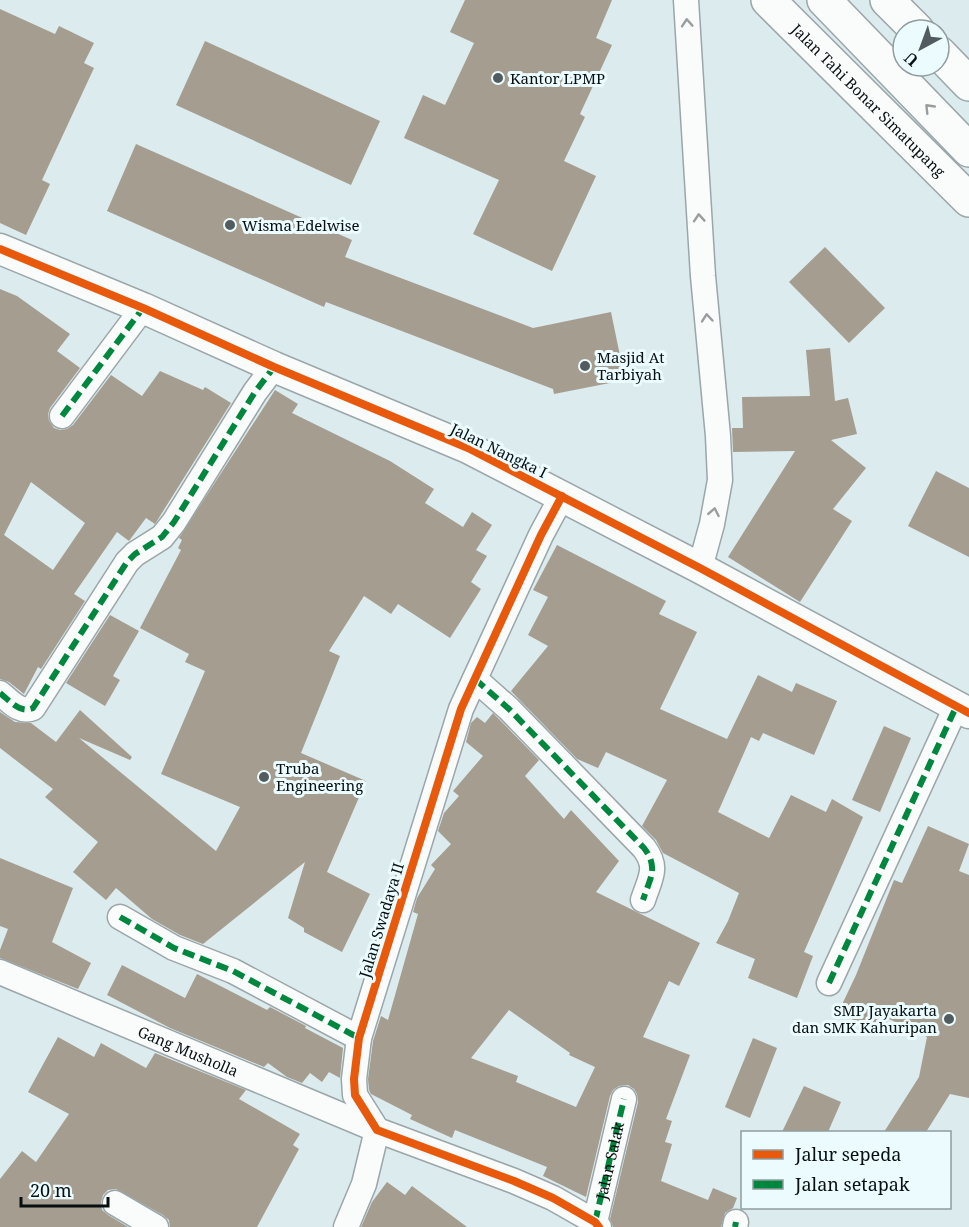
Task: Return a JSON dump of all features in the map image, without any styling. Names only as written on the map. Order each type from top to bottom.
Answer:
[{"type":"highway","name":"Jalan Tahi Bonar Simatupang","points":[[768,0],[969,200]]},
{"type":"highway","points":[[824,0],[969,150]]},
{"type":"highway","points":[[887,0],[905,18]]},
{"type":"highway","points":[[951,65],[969,84]]},
{"type":"street","points":[[686,0],[703,276],[720,480],[712,524],[700,568]]},
{"type":"street","name":"Jalan Nangka I","points":[[0,249],[468,448],[700,568],[962,710]]},
{"type":"street","points":[[62,416],[143,308]]},
{"type":"street","points":[[0,693],[25,711],[33,708],[127,562],[135,554],[162,537],[174,522],[255,392],[274,367]]},
{"type":"street","name":"Jalan Swadaya II","points":[[377,1130],[355,1095],[354,1079],[359,1038],[461,709],[562,496]]},
{"type":"street","points":[[475,679],[509,709],[644,848],[652,859],[653,868],[643,900]]},
{"type":"street","points":[[829,983],[962,710]]},
{"type":"street","points":[[120,917],[174,948],[233,971],[359,1038]]},
{"type":"street","name":"Gang Musholla","points":[[0,972],[377,1130]]},
{"type":"street","name":"Jalan Salak","points":[[597,1225],[624,1099]]},
{"type":"street","points":[[346,1227],[364,1184],[377,1130],[514,1181],[553,1198],[597,1225]]},
{"type":"street","points":[[115,1203],[156,1227]]},
{"type":"building","points":[[465,0],[612,0],[596,38],[612,45],[580,114],[585,117],[564,161],[596,176],[552,271],[473,234],[499,180],[404,138],[423,95],[445,105],[474,43],[450,32]]},
{"type":"building","points":[[0,9],[55,34],[59,26],[94,43],[84,63],[94,68],[42,180],[50,184],[26,235],[0,223]]},
{"type":"building","points":[[205,41],[380,121],[351,185],[176,105]]},
{"type":"building","points":[[136,144],[352,240],[345,257],[533,328],[611,312],[625,380],[554,394],[553,389],[326,302],[324,307],[107,211]]},
{"type":"building","points":[[825,247],[885,308],[849,343],[789,282]]},
{"type":"building","points":[[0,289],[17,296],[70,334],[57,351],[80,368],[50,408],[49,421],[54,428],[67,429],[73,425],[111,375],[142,396],[160,371],[203,390],[205,387],[231,403],[155,524],[146,518],[129,541],[117,532],[74,594],[85,601],[41,669],[38,667],[24,694],[9,682],[0,679]],"holes":[[[31,482],[85,523],[53,570],[4,535]]]},
{"type":"building","points":[[830,348],[835,401],[848,398],[857,434],[831,440],[866,468],[833,509],[852,521],[800,602],[728,557],[795,451],[733,452],[732,428],[743,428],[742,397],[810,396],[806,350]]},
{"type":"building","points":[[275,390],[298,404],[292,413],[390,461],[434,489],[425,503],[463,527],[472,512],[492,525],[476,550],[487,556],[471,582],[481,589],[450,638],[398,604],[391,614],[364,596],[329,651],[340,656],[301,753],[366,781],[327,872],[370,894],[342,952],[304,932],[304,928],[288,918],[305,862],[203,944],[180,935],[152,919],[116,888],[106,900],[73,872],[98,842],[45,797],[53,789],[0,748],[0,712],[15,722],[31,723],[56,742],[80,710],[132,757],[130,760],[79,738],[216,851],[240,807],[161,774],[205,671],[185,662],[189,654],[140,628],[181,550],[178,548],[182,540],[179,538]]},
{"type":"building","points":[[936,471],[969,488],[969,557],[908,526]]},
{"type":"building","points":[[557,545],[666,601],[659,614],[697,632],[660,709],[727,739],[758,675],[792,692],[796,683],[837,701],[814,755],[763,733],[759,741],[751,737],[718,812],[769,838],[791,795],[826,812],[832,799],[863,817],[804,952],[813,956],[797,998],[748,978],[755,959],[716,943],[739,893],[663,853],[656,840],[642,826],[667,780],[606,752],[598,768],[577,759],[511,691],[548,646],[528,635],[548,597],[533,590]]},
{"type":"building","points":[[110,615],[139,631],[113,676],[120,680],[105,706],[66,683]]},
{"type":"building","points":[[493,713],[539,760],[525,776],[564,819],[571,810],[619,861],[596,892],[700,943],[679,986],[669,981],[643,1037],[690,1055],[666,1119],[672,1121],[665,1142],[672,1144],[661,1181],[708,1200],[713,1188],[737,1198],[733,1208],[725,1213],[721,1227],[613,1227],[610,1219],[638,1102],[637,1094],[628,1085],[619,1086],[610,1096],[586,1197],[543,1176],[547,1167],[455,1130],[452,1138],[410,1119],[412,1115],[371,1094],[369,1090],[368,1079],[373,1041],[381,1016],[388,1020],[418,914],[413,912],[417,898],[435,869],[431,865],[451,844],[438,831],[444,813],[459,796],[453,791],[483,756],[466,742],[471,723],[477,717],[485,723]],"holes":[[[509,1010],[570,1053],[569,1055],[595,1067],[576,1107],[516,1082],[518,1076],[471,1058]]]},
{"type":"building","points":[[884,726],[911,738],[880,812],[852,800]]},
{"type":"building","points":[[928,826],[969,844],[959,871],[969,875],[969,1098],[950,1094],[927,1131],[885,1131],[919,1077],[927,1037],[889,1019],[882,1033],[838,1013],[856,975],[894,880],[902,883]]},
{"type":"building","points":[[0,858],[73,888],[52,942],[91,963],[78,989],[0,958],[0,950],[8,929],[0,926]]},
{"type":"building","points":[[122,965],[185,998],[197,974],[267,1010],[270,1007],[343,1048],[340,1078],[329,1072],[322,1082],[310,1073],[302,1083],[287,1077],[268,1063],[264,1067],[170,1028],[107,995]]},
{"type":"building","points":[[58,1037],[94,1057],[101,1043],[146,1068],[155,1053],[246,1090],[239,1099],[300,1134],[293,1145],[299,1149],[257,1227],[170,1227],[169,1220],[163,1215],[116,1189],[108,1190],[103,1195],[102,1210],[128,1227],[0,1227],[0,1179],[22,1151],[36,1162],[69,1114],[28,1092]]},
{"type":"building","points":[[753,1038],[777,1048],[750,1118],[725,1107]]},
{"type":"building","points":[[804,1086],[841,1102],[828,1131],[782,1131]]},
{"type":"building","points":[[387,1182],[405,1195],[412,1186],[467,1227],[361,1227],[372,1202]]},
{"type":"marked path","points":[[62,416],[143,308]]},
{"type":"marked path","points":[[0,693],[19,708],[33,708],[127,562],[135,554],[162,537],[174,522],[255,392],[274,367]]},
{"type":"marked path","points":[[475,679],[509,709],[644,848],[651,861],[652,873],[643,900]]},
{"type":"marked path","points":[[829,983],[956,707]]},
{"type":"marked path","points":[[120,917],[174,948],[233,971],[359,1038]]},
{"type":"marked path","points":[[595,1222],[624,1099]]},
{"type":"marked path","points":[[735,1227],[736,1222]]},
{"type":"cycle path","points":[[0,249],[468,448],[700,568],[969,713]]},
{"type":"cycle path","points":[[562,496],[541,535],[461,709],[359,1038],[354,1079],[355,1095],[377,1130],[514,1181],[553,1198],[595,1222],[599,1227]]},
{"type":"place","name":"Kantor LPMP","points":[[498,78]]},
{"type":"place","name":"Wisma Edelwise","points":[[230,225]]},
{"type":"place","name":"Masjid At Tarbiyah","points":[[585,366]]},
{"type":"place","name":"Truba Engineering","points":[[264,777]]},
{"type":"place","name":"SMP Jayakarta dan SMK Kahuripan","points":[[949,1019]]}]
